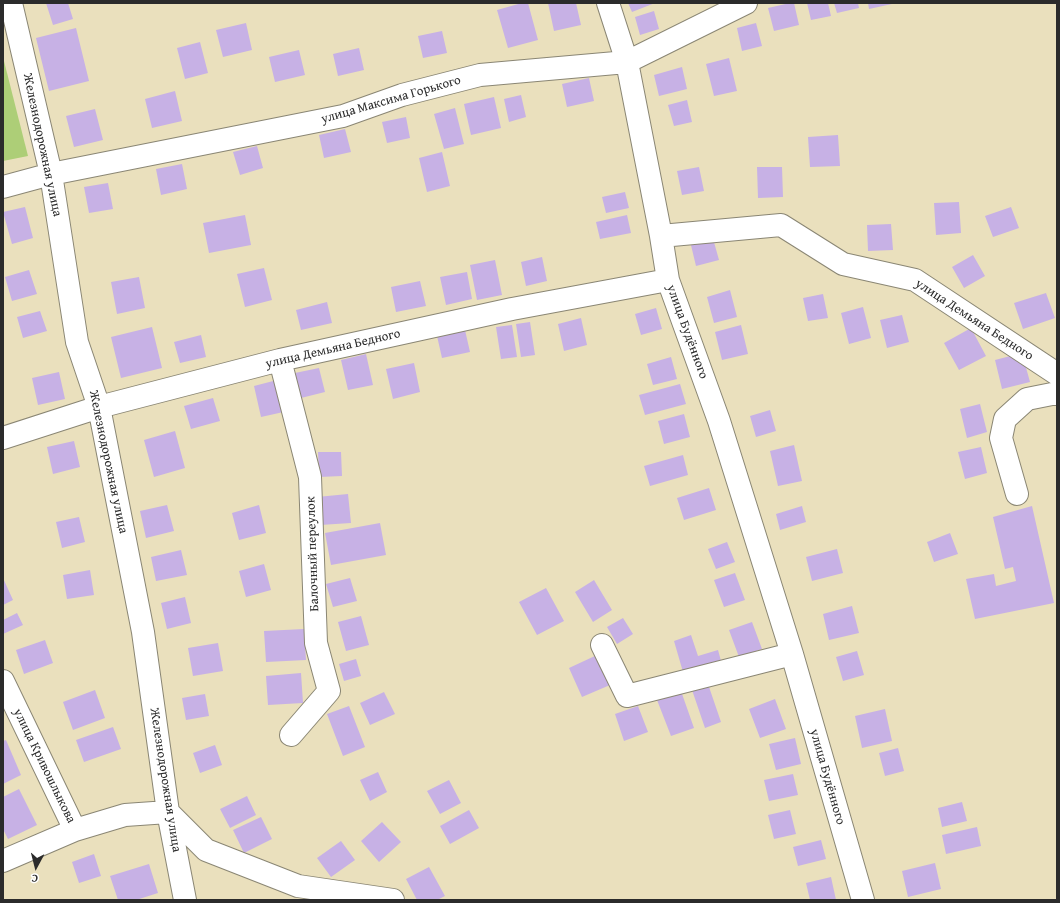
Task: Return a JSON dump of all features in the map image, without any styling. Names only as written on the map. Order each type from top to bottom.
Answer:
[{"type":"street","name":"Железнодорожная улица","points":[[11,3],[51,174],[77,342],[98,407],[143,632],[168,812],[185,900]]},
{"type":"street","name":"улица Будённого","points":[[608,3],[627,62],[661,236],[668,280],[719,421],[792,654],[863,900]]},
{"type":"street","name":"улица Максима Горького","points":[[3,187],[51,174],[343,116],[402,95],[480,75],[627,62],[746,3]]},
{"type":"street","name":"улица Демьяна Бедного","points":[[661,236],[780,225],[843,264],[915,280],[1057,374]]},
{"type":"street","name":"улица Демьяна Бедного","points":[[3,438],[98,407],[280,360],[512,309],[668,280]]},
{"type":"street","name":"Балочный переулок","points":[[280,360],[310,477],[316,643],[329,691],[290,735]]},
{"type":"street","points":[[1017,494],[1001,438],[1004,419],[1027,399],[1057,394]]},
{"type":"street","points":[[602,646],[627,696],[792,654]]},
{"type":"street","name":"улица Кривошлыкова","points":[[3,681],[75,830]]},
{"type":"street","points":[[168,812],[206,850],[220,856],[298,886],[393,900]]},
{"type":"street","name":"улица Кривошлыкова","points":[[3,861],[75,830],[125,815],[168,812]]},
{"type":"green space","points":[[4,61],[28,156],[3,161],[3,62]]},
{"type":"building","points":[[46,3],[68,3],[73,19],[53,25]]},
{"type":"building","points":[[522,3],[528,3],[538,40],[508,48],[497,10]]},
{"type":"building","points":[[548,3],[576,3],[581,25],[554,31]]},
{"type":"building","points":[[628,3],[655,3],[632,12]]},
{"type":"building","points":[[794,3],[799,25],[774,31],[768,8]]},
{"type":"building","points":[[807,3],[828,3],[831,16],[811,20]]},
{"type":"building","points":[[834,3],[858,3],[859,8],[837,13]]},
{"type":"building","points":[[868,3],[892,3],[892,4],[869,9]]},
{"type":"building","points":[[654,11],[659,29],[640,35],[635,17]]},
{"type":"building","points":[[246,23],[252,50],[223,57],[216,30]]},
{"type":"building","points":[[756,23],[762,46],[742,51],[737,28]]},
{"type":"building","points":[[76,28],[89,81],[49,91],[36,38]]},
{"type":"building","points":[[442,31],[447,53],[423,58],[418,36]]},
{"type":"building","points":[[200,42],[208,73],[185,79],[177,48]]},
{"type":"building","points":[[359,48],[364,70],[338,76],[333,54]]},
{"type":"building","points":[[299,50],[305,75],[275,82],[269,57]]},
{"type":"building","points":[[729,58],[737,91],[714,96],[706,64]]},
{"type":"building","points":[[682,67],[687,89],[659,96],[654,75]]},
{"type":"building","points":[[589,78],[594,101],[567,107],[562,84]]},
{"type":"building","points":[[175,91],[182,121],[152,128],[145,99]]},
{"type":"building","points":[[521,95],[526,117],[509,122],[504,99]]},
{"type":"building","points":[[494,97],[501,128],[471,135],[464,104]]},
{"type":"building","points":[[687,100],[692,122],[674,126],[668,105]]},
{"type":"building","points":[[455,108],[464,144],[444,149],[434,114]]},
{"type":"building","points":[[95,109],[103,140],[74,147],[66,116]]},
{"type":"building","points":[[406,117],[410,138],[387,143],[382,122]]},
{"type":"building","points":[[345,129],[351,152],[324,158],[319,135]]},
{"type":"building","points":[[838,135],[840,166],[810,167],[808,137]]},
{"type":"building","points":[[257,146],[263,168],[240,175],[233,152]]},
{"type":"building","points":[[442,152],[450,186],[427,192],[419,158]]},
{"type":"building","points":[[182,164],[187,189],[161,195],[156,169]]},
{"type":"building","points":[[699,167],[704,191],[682,195],[677,171]]},
{"type":"building","points":[[757,167],[782,167],[783,197],[758,198]]},
{"type":"building","points":[[108,183],[113,209],[89,213],[84,187]]},
{"type":"building","points":[[625,192],[629,208],[606,213],[602,197]]},
{"type":"building","points":[[959,202],[961,233],[936,235],[934,203]]},
{"type":"building","points":[[25,207],[33,238],[12,244],[3,212]]},
{"type":"building","points":[[1011,207],[1019,228],[993,237],[985,216]]},
{"type":"building","points":[[245,215],[251,245],[209,253],[203,223]]},
{"type":"building","points":[[627,215],[631,233],[600,239],[596,222]]},
{"type":"building","points":[[891,224],[893,250],[868,251],[867,225]]},
{"type":"building","points":[[712,235],[719,260],[696,266],[690,241]]},
{"type":"building","points":[[973,255],[985,276],[964,288],[952,267]]},
{"type":"building","points":[[542,257],[547,281],[526,286],[521,262]]},
{"type":"building","points":[[495,260],[502,295],[477,300],[470,265]]},
{"type":"building","points":[[264,268],[272,300],[245,307],[237,274]]},
{"type":"building","points":[[29,270],[37,294],[12,301],[5,277]]},
{"type":"building","points":[[467,272],[472,299],[446,305],[440,277]]},
{"type":"building","points":[[139,277],[145,308],[117,314],[111,282]]},
{"type":"building","points":[[420,281],[426,306],[396,312],[391,287]]},
{"type":"building","points":[[730,290],[737,317],[714,323],[707,297]]},
{"type":"building","points":[[1046,293],[1055,318],[1023,329],[1014,303]]},
{"type":"building","points":[[823,294],[828,318],[808,321],[803,298]]},
{"type":"building","points":[[327,302],[332,323],[301,330],[296,310]]},
{"type":"building","points":[[863,307],[871,338],[849,344],[841,313]]},
{"type":"building","points":[[656,308],[662,329],[641,335],[635,314]]},
{"type":"building","points":[[40,311],[47,331],[23,338],[17,317]]},
{"type":"building","points":[[902,315],[909,342],[887,348],[880,320]]},
{"type":"building","points":[[581,318],[587,345],[564,351],[558,324]]},
{"type":"building","points":[[530,322],[535,355],[521,357],[516,324]]},
{"type":"building","points":[[512,325],[517,357],[501,359],[496,327]]},
{"type":"building","points":[[741,325],[748,354],[722,360],[715,332]]},
{"type":"building","points":[[152,327],[162,368],[121,378],[111,337]]},
{"type":"building","points":[[971,328],[986,356],[959,370],[944,343]]},
{"type":"building","points":[[465,330],[470,352],[442,358],[437,336]]},
{"type":"building","points":[[201,335],[206,357],[180,363],[174,342]]},
{"type":"building","points":[[1022,353],[1030,382],[1002,389],[995,360]]},
{"type":"building","points":[[366,354],[373,385],[348,390],[341,360]]},
{"type":"building","points":[[671,357],[677,379],[653,385],[647,364]]},
{"type":"building","points":[[414,363],[420,392],[393,399],[386,369]]},
{"type":"building","points":[[319,368],[325,392],[301,398],[295,373]]},
{"type":"building","points":[[59,372],[65,399],[38,405],[32,378]]},
{"type":"building","points":[[281,379],[288,411],[261,417],[254,386]]},
{"type":"building","points":[[680,384],[686,404],[645,415],[639,395]]},
{"type":"building","points":[[213,398],[220,421],[191,429],[184,406]]},
{"type":"building","points":[[980,404],[987,432],[967,438],[960,409]]},
{"type":"building","points":[[770,410],[776,431],[756,437],[750,416]]},
{"type":"building","points":[[684,414],[690,437],[664,444],[658,421]]},
{"type":"building","points":[[175,431],[185,468],[154,477],[144,440]]},
{"type":"building","points":[[74,441],[80,467],[53,474],[47,447]]},
{"type":"building","points":[[794,445],[802,481],[778,486],[770,451]]},
{"type":"building","points":[[981,447],[987,473],[965,479],[958,452]]},
{"type":"building","points":[[318,452],[341,452],[342,476],[319,477]]},
{"type":"building","points":[[683,455],[688,475],[650,486],[644,466]]},
{"type":"building","points":[[709,488],[716,510],[684,520],[677,498]]},
{"type":"building","points":[[348,494],[351,523],[320,525],[317,497]]},
{"type":"building","points":[[167,505],[174,531],[146,538],[140,511]]},
{"type":"building","points":[[259,505],[266,533],[239,540],[232,513]]},
{"type":"building","points":[[802,506],[806,522],[780,530],[776,514]]},
{"type":"building","points":[[1032,506],[1054,603],[975,619],[966,579],[994,574],[996,586],[1016,581],[1013,567],[1005,569],[993,517]]},
{"type":"building","points":[[79,517],[85,542],[62,548],[56,522]]},
{"type":"building","points":[[380,523],[386,555],[331,565],[325,533]]},
{"type":"building","points":[[950,533],[958,554],[934,562],[927,542]]},
{"type":"building","points":[[727,542],[735,562],[716,569],[708,549]]},
{"type":"building","points":[[837,549],[843,573],[812,581],[806,557]]},
{"type":"building","points":[[181,550],[187,575],[156,581],[151,557]]},
{"type":"building","points":[[264,564],[271,590],[246,597],[239,571]]},
{"type":"building","points":[[90,570],[94,595],[67,599],[63,575]]},
{"type":"building","points":[[735,573],[745,600],[724,607],[714,580]]},
{"type":"building","points":[[3,578],[13,600],[3,605]]},
{"type":"building","points":[[350,578],[357,601],[333,607],[326,584]]},
{"type":"building","points":[[594,580],[612,610],[593,622],[575,592]]},
{"type":"building","points":[[546,588],[564,621],[537,635],[519,602]]},
{"type":"building","points":[[185,597],[191,623],[167,629],[161,603]]},
{"type":"building","points":[[852,606],[859,633],[829,640],[823,614]]},
{"type":"building","points":[[17,613],[23,625],[3,634],[3,620]]},
{"type":"building","points":[[361,616],[369,645],[346,651],[338,622]]},
{"type":"building","points":[[623,618],[633,634],[617,644],[607,627]]},
{"type":"building","points":[[752,622],[762,649],[739,657],[729,630]]},
{"type":"building","points":[[304,629],[306,660],[266,662],[264,631]]},
{"type":"building","points":[[691,635],[698,656],[718,650],[721,661],[683,672],[674,641]]},
{"type":"building","points":[[45,640],[53,663],[24,674],[16,650]]},
{"type":"building","points":[[218,643],[223,671],[193,676],[188,648]]},
{"type":"building","points":[[857,651],[864,675],[843,681],[836,657]]},
{"type":"building","points":[[597,655],[610,685],[582,697],[569,668]]},
{"type":"building","points":[[356,659],[361,676],[344,681],[339,664]]},
{"type":"building","points":[[301,673],[303,703],[268,705],[266,676]]},
{"type":"building","points":[[708,684],[721,722],[705,728],[692,690]]},
{"type":"building","points":[[95,690],[105,718],[73,730],[63,702]]},
{"type":"building","points":[[681,691],[694,728],[671,736],[657,700]]},
{"type":"building","points":[[384,692],[395,714],[370,725],[360,703]]},
{"type":"building","points":[[205,694],[209,716],[186,720],[182,698]]},
{"type":"building","points":[[775,699],[786,729],[760,738],[749,709]]},
{"type":"building","points":[[349,706],[365,747],[343,756],[327,714]]},
{"type":"building","points":[[638,706],[648,732],[624,741],[615,714]]},
{"type":"building","points":[[885,709],[892,741],[862,748],[855,716]]},
{"type":"building","points":[[113,727],[121,749],[84,762],[76,740]]},
{"type":"building","points":[[795,738],[801,764],[776,770],[769,744]]},
{"type":"building","points":[[6,740],[21,775],[3,784],[3,741]]},
{"type":"building","points":[[215,745],[222,765],[200,773],[193,753]]},
{"type":"building","points":[[898,748],[904,771],[885,776],[879,753]]},
{"type":"building","points":[[378,772],[387,792],[370,801],[360,780]]},
{"type":"building","points":[[793,774],[798,795],[769,801],[764,780]]},
{"type":"building","points":[[449,780],[461,803],[440,814],[427,791]]},
{"type":"building","points":[[19,789],[37,825],[8,839],[3,829],[3,797]]},
{"type":"building","points":[[247,796],[256,815],[230,828],[220,809]]},
{"type":"building","points":[[962,802],[967,821],[942,827],[938,808]]},
{"type":"building","points":[[469,810],[479,828],[450,844],[440,826]]},
{"type":"building","points":[[790,810],[796,834],[774,839],[768,815]]},
{"type":"building","points":[[261,817],[272,839],[244,853],[233,830]]},
{"type":"building","points":[[382,822],[401,842],[379,862],[361,841]]},
{"type":"building","points":[[977,827],[981,846],[946,854],[942,835]]},
{"type":"building","points":[[821,840],[826,859],[798,866],[793,847]]},
{"type":"building","points":[[341,841],[355,860],[331,877],[317,858]]},
{"type":"building","points":[[94,854],[101,876],[79,883],[72,862]]},
{"type":"building","points":[[935,863],[941,889],[908,897],[902,871]]},
{"type":"building","points":[[149,864],[158,893],[136,900],[118,900],[110,876]]},
{"type":"building","points":[[429,867],[445,896],[437,900],[417,900],[406,879]]},
{"type":"building","points":[[831,877],[836,900],[810,900],[806,883]]}]
